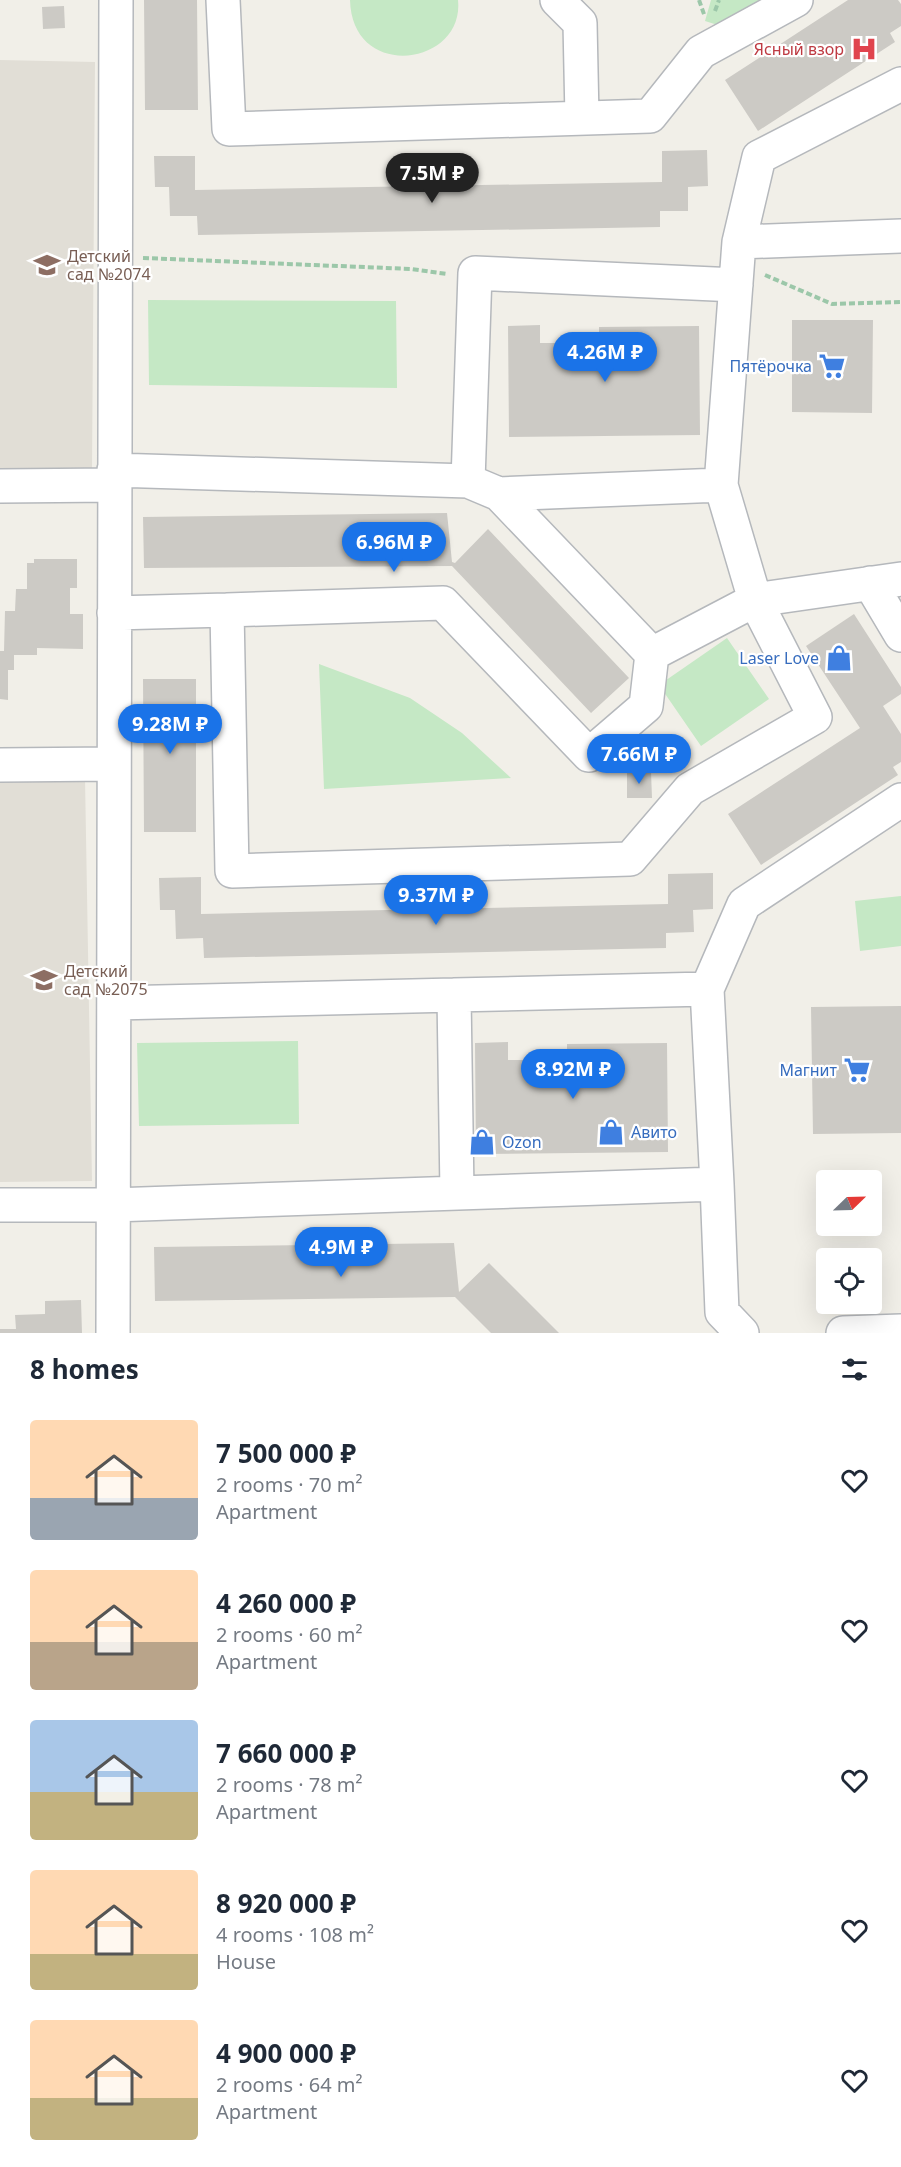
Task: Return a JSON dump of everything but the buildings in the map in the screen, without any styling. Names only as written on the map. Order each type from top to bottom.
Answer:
[{"type":"lane","points":[[113,1333],[116,0]]},
{"type":"lane","points":[[224,0],[229,129],[650,116],[701,52],[796,0]]},
{"type":"lane","points":[[556,0],[580,22],[582,118]]},
{"type":"lane","points":[[226,610],[232,871],[630,859],[690,789],[815,717],[756,600],[722,485],[737,263],[759,157],[901,84]]},
{"type":"lane","points":[[468,481],[475,273],[737,263],[901,236]]},
{"type":"lane","points":[[0,486],[114,477],[468,481],[499,494],[652,654]]},
{"type":"lane","points":[[499,494],[722,485]]},
{"type":"lane","points":[[652,654],[756,600],[885,581],[901,635]]},
{"type":"lane","points":[[114,612],[442,603],[589,755],[646,706],[652,654]]},
{"type":"lane","points":[[0,765],[113,764]]},
{"type":"lane","points":[[741,1333],[722,1312],[707,989],[744,904],[901,800]]},
{"type":"lane","points":[[114,1003],[707,989]]},
{"type":"lane","points":[[454,995],[457,1193]]},
{"type":"lane","points":[[0,1205],[113,1205],[717,1184]]},
{"type":"path","points":[[115,257],[411,269],[444,274]]},
{"type":"path","points":[[737,263],[832,304],[901,302]]},
{"type":"shaded area","name":"Детский сад №2074","points":[[0,60],[95,62],[92,469],[0,468]]},
{"type":"shaded area","name":"Детский сад №2075","points":[[85,778],[92,1181],[0,1182],[0,779]]},
{"type":"green space","points":[[350,0],[458,0],[455,22],[444,39],[427,51],[407,56],[387,53],[369,44],[356,26]]},
{"type":"green space","points":[[711,0],[759,0],[746,34],[705,21]]},
{"type":"green space","points":[[148,300],[396,301],[397,388],[149,385]]},
{"type":"green space","points":[[727,638],[769,699],[701,746],[659,685]]},
{"type":"green space","points":[[319,664],[410,698],[462,733],[511,778],[324,789]]},
{"type":"green space","points":[[901,896],[901,946],[860,951],[855,901]]},
{"type":"green space","points":[[298,1041],[299,1124],[139,1126],[137,1043]]},
{"type":"place","name":"Ясный взор","points":[[864,49]]},
{"type":"place","name":"Детский сад №2074","points":[[47,265]]},
{"type":"place","name":"Пятёрочка","points":[[832,366]]},
{"type":"place","name":"Laser Love","points":[[839,658]]},
{"type":"place","name":"Детский сад №2075","points":[[44,980]]},
{"type":"place","name":"Магнит","points":[[857,1070]]},
{"type":"place","name":"Авито","points":[[611,1132]]},
{"type":"place","name":"Ozon","points":[[482,1142]]}]
